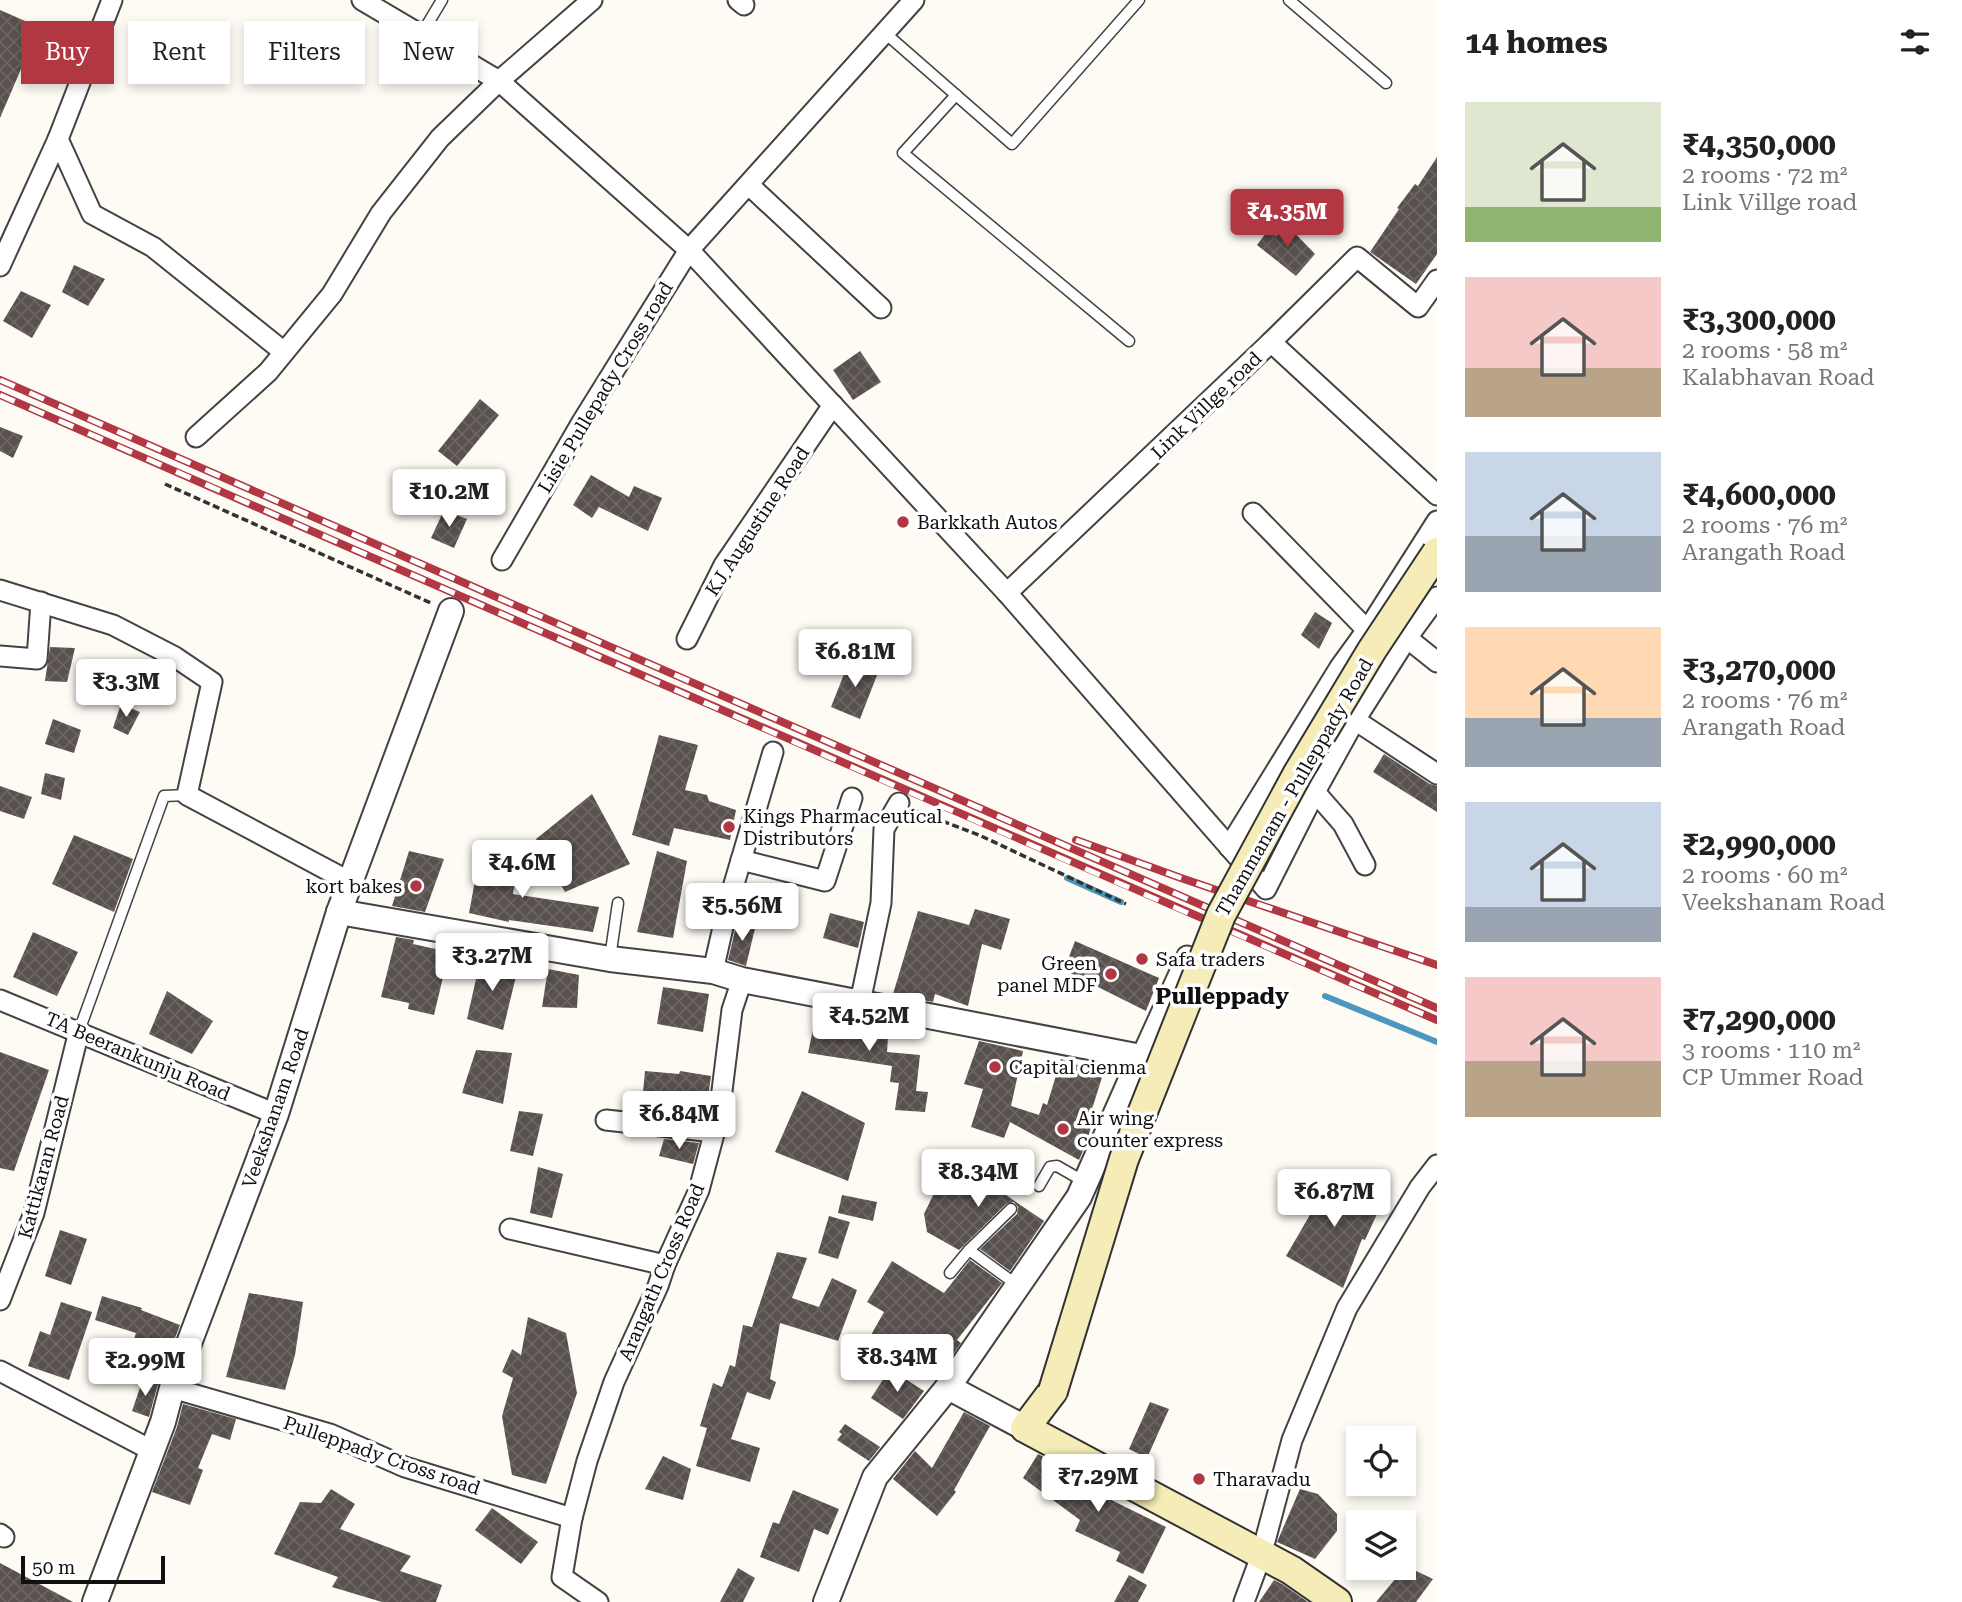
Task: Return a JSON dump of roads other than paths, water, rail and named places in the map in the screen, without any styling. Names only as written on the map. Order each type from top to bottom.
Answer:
[{"type":"main road","name":"Thammanam - Pulleppady Road","points":[[1053,1391],[1124,1158],[1221,915],[1305,761],[1372,649],[1437,552]]},
{"type":"main road","points":[[1053,1391],[1025,1427],[1291,1570],[1337,1602]]},
{"type":"main road","points":[[1053,1391],[1054,1443]]},
{"type":"street","points":[[0,266],[58,139],[112,0]]},
{"type":"street","points":[[362,0],[397,21]]},
{"type":"street","points":[[196,437],[268,372],[332,294],[381,213],[440,138],[499,81],[592,0]]},
{"type":"street","name":"Lisie Pullepady Cross road","points":[[502,560],[582,422],[689,250],[914,0]]},
{"type":"street","points":[[478,69],[499,81],[689,250],[1007,593],[1266,889],[1355,720],[1406,638],[1437,597]]},
{"type":"street","points":[[58,139],[92,214],[153,247],[284,352]]},
{"type":"street","points":[[749,185],[881,308]]},
{"type":"street","points":[[1271,342],[1357,257],[1418,307],[1437,280]]},
{"type":"street","name":"Link Villge road","points":[[1007,593],[1271,342],[1437,495]]},
{"type":"street","name":"KJ Augustine Road","points":[[687,639],[724,565],[833,405]]},
{"type":"street","points":[[1253,513],[1367,630]]},
{"type":"street","points":[[1229,847],[1340,667],[1437,521]]},
{"type":"street","points":[[0,590],[113,625],[174,657],[212,682],[187,795],[350,882]]},
{"type":"street","points":[[0,656],[37,659],[41,602]]},
{"type":"street","name":"Veekshanam Road","points":[[94,1602],[276,1114],[339,912],[452,611]]},
{"type":"street","points":[[1406,638],[1437,663]]},
{"type":"street","points":[[1355,720],[1437,774]]},
{"type":"street","points":[[713,971],[729,901],[773,752]]},
{"type":"street","points":[[1315,792],[1343,824],[1365,865]]},
{"type":"street","points":[[741,860],[825,881],[852,798]]},
{"type":"street","points":[[853,1002],[862,993],[879,916],[884,868],[884,829],[899,803]]},
{"type":"street","points":[[339,912],[610,958],[713,971],[742,980],[1141,1057]]},
{"type":"street","points":[[826,1602],[876,1477],[948,1387],[1079,1197],[1187,956]]},
{"type":"street","name":"Arangath Cross Road","points":[[572,1518],[587,1461],[614,1382],[699,1190],[719,1115],[732,1010],[742,980]]},
{"type":"street","name":"TA Beerankunju Road","points":[[0,1000],[276,1114]]},
{"type":"street","name":"Kattikaran Road","points":[[0,1300],[34,1213],[79,1031]]},
{"type":"street","points":[[606,1120],[714,1132]]},
{"type":"street","points":[[1244,1602],[1261,1556],[1292,1440],[1346,1308],[1420,1187],[1437,1165]]},
{"type":"street","points":[[510,1229],[665,1265]]},
{"type":"street","points":[[0,1371],[151,1450]]},
{"type":"street","points":[[948,1387],[1025,1427]]},
{"type":"street","name":"Pulleppady Cross road","points":[[172,1388],[330,1434],[405,1467],[572,1518]]},
{"type":"street","points":[[572,1518],[562,1577],[598,1602]]},
{"type":"lane","points":[[429,21],[442,0]]},
{"type":"lane","points":[[885,33],[1012,144],[1139,0]]},
{"type":"lane","points":[[1289,0],[1385,83]]},
{"type":"lane","points":[[956,95],[903,153],[1129,341]]},
{"type":"lane","points":[[79,1031],[164,796],[187,795]]},
{"type":"lane","points":[[610,958],[618,903]]},
{"type":"lane","points":[[1039,1186],[1049,1167],[1057,1166],[1085,1183]]},
{"type":"lane","points":[[950,1273],[1011,1209]]},
{"type":"lane","points":[[970,1250],[1018,1286]]},
{"type":"waterway","points":[[1067,878],[1121,902]]},
{"type":"waterway","points":[[1325,996],[1437,1042]]},
{"type":"railway","points":[[0,380],[1437,1008]]},
{"type":"railway","points":[[0,395],[1437,1020]]},
{"type":"railway","points":[[1076,840],[1437,965]]},
{"type":"place","name":"Barkkath Autos","points":[[903,522]]},
{"type":"place","name":"Kings Pharmaceutical Distributors","points":[[729,827]]},
{"type":"place","name":"kort bakes","points":[[416,886]]},
{"type":"place","name":"Safa traders","points":[[1142,959]]},
{"type":"place","name":"Green panel MDF","points":[[1111,974]]},
{"type":"place","name":"Capital cienma","points":[[995,1067]]},
{"type":"place","name":"Air wing counter express","points":[[1063,1129]]},
{"type":"place","name":"Tharavadu","points":[[1199,1479]]},
{"type":"district","name":"Pulleppady","points":[[1222,996]]}]
